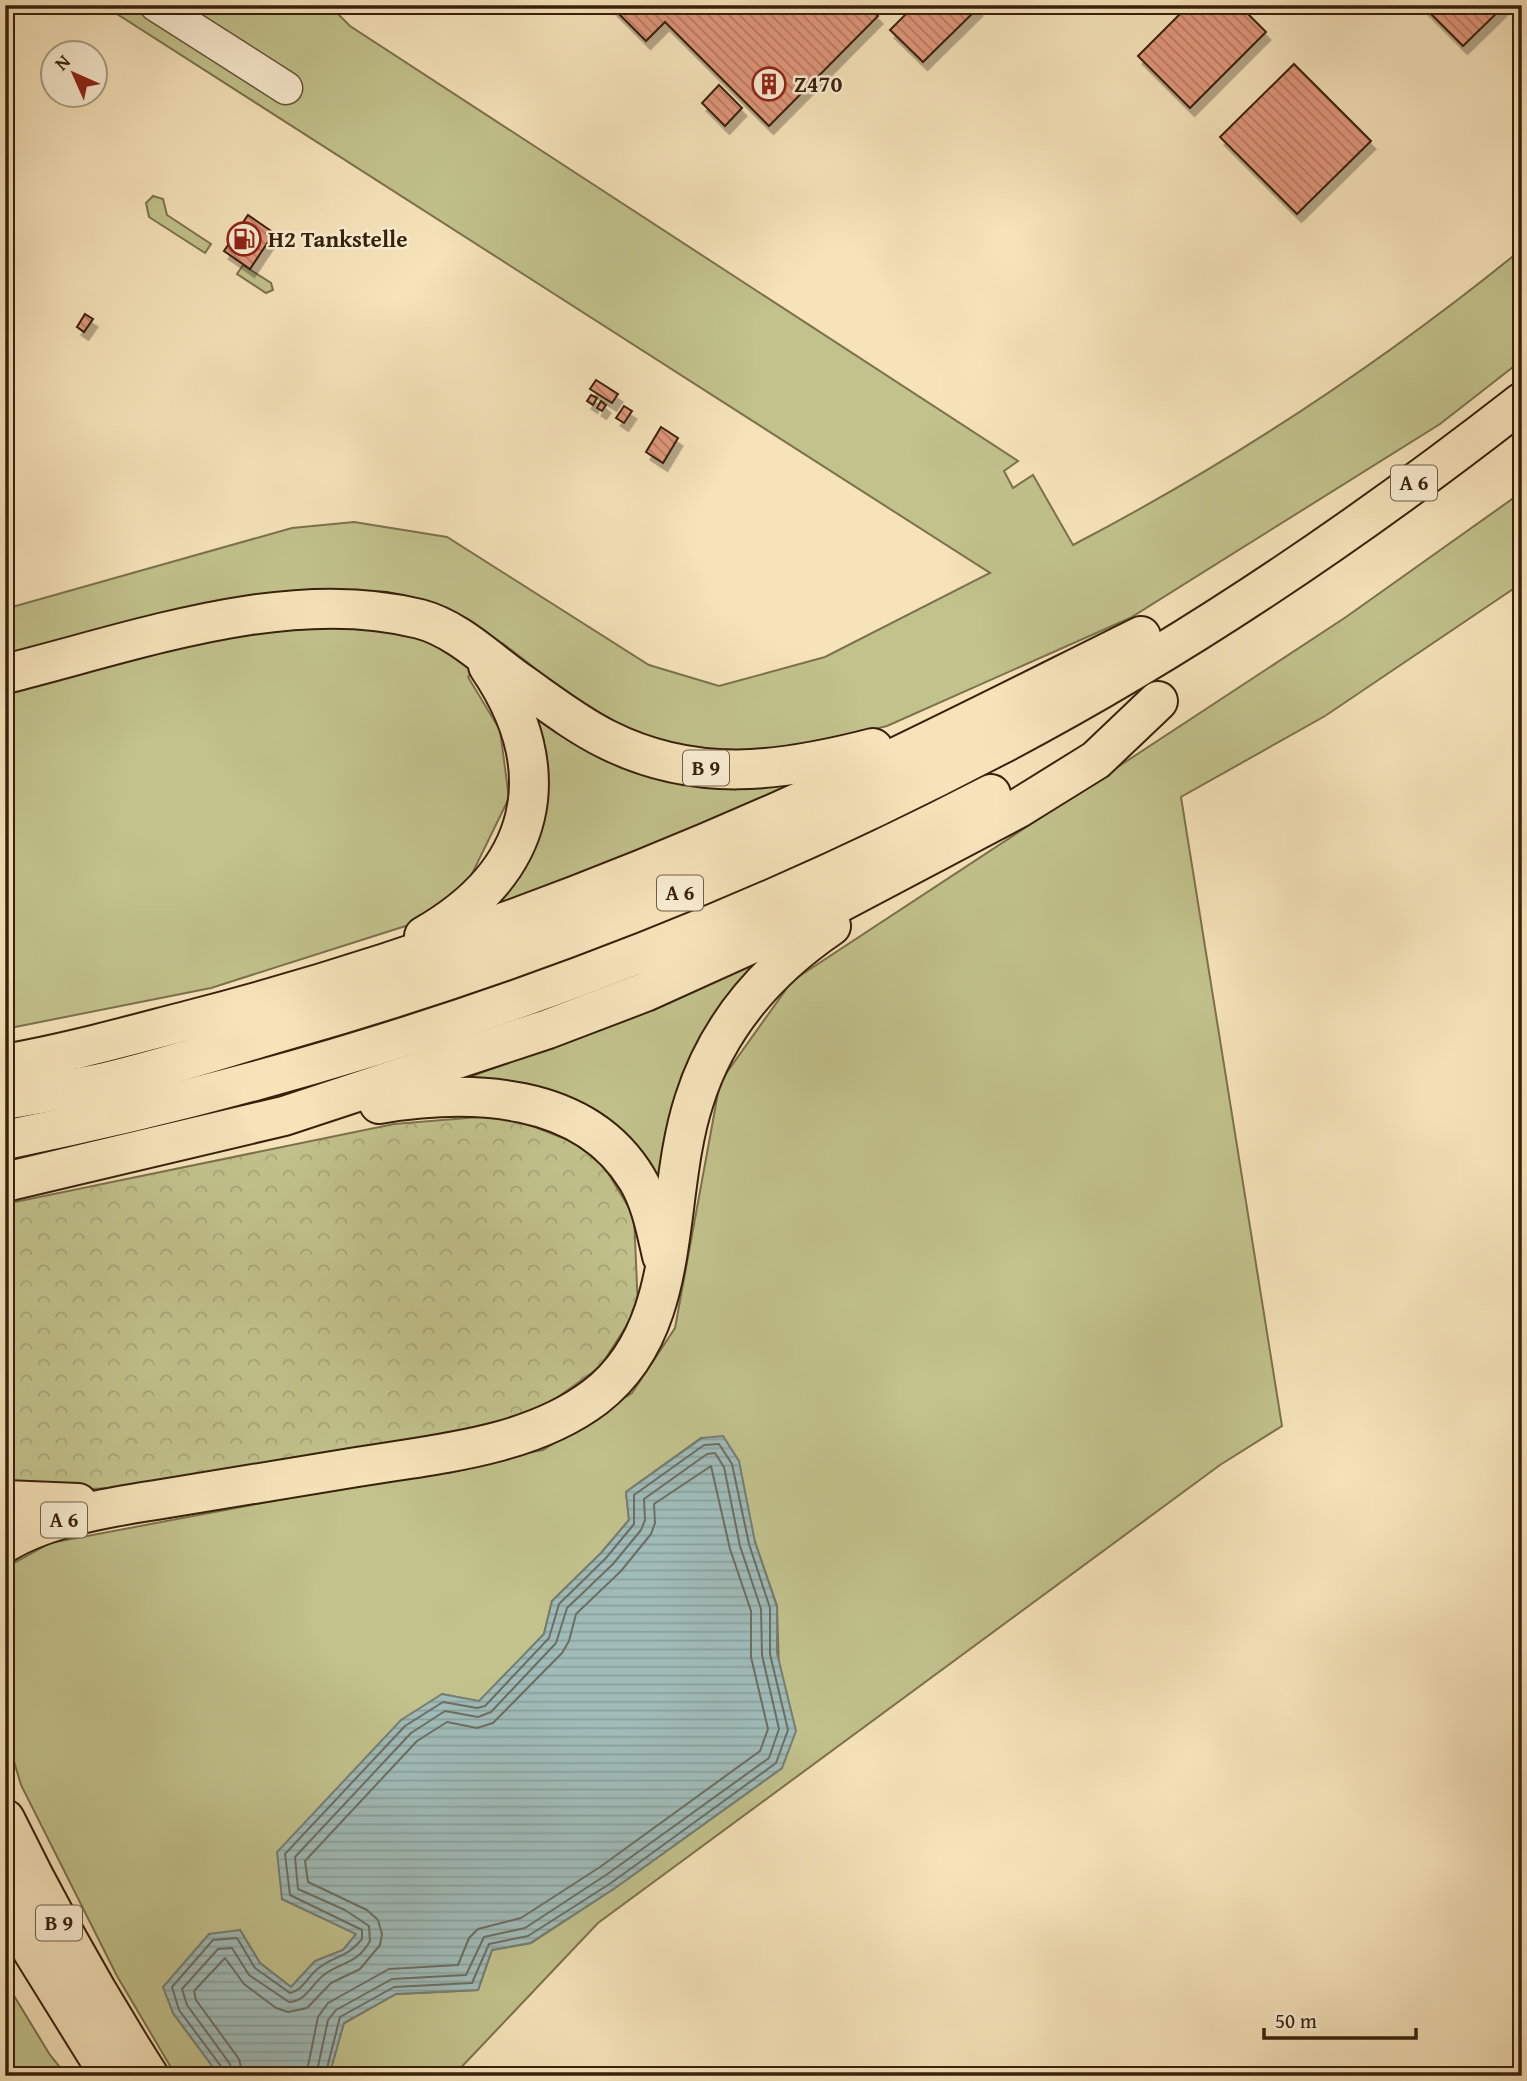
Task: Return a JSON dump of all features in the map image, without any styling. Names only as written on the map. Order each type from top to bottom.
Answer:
[{"type":"highway","name":"A 6","points":[[5,1100],[107,1082],[443,984],[573,937],[786,849],[1000,745],[1167,649],[1304,560],[1450,458],[1522,402]]},
{"type":"highway","points":[[5,1064],[250,1005],[367,969],[467,935],[691,849],[850,779],[957,727],[1154,630],[1244,579],[1304,560]]},
{"type":"highway","points":[[5,674],[209,623],[288,611],[340,608],[422,620],[452,632],[481,656],[508,695],[525,741],[528,803],[516,844],[505,865],[477,898],[443,925],[367,969]]},
{"type":"highway","name":"B 9","points":[[481,656],[606,739],[663,760],[712,769],[768,770],[820,762],[957,727]]},
{"type":"highway","name":"A 6","points":[[5,1140],[127,1115],[355,1054],[663,946],[763,904],[917,832],[1021,779],[1158,701],[1096,760],[1017,809],[906,870]]},
{"type":"highway","points":[[5,1182],[284,1116],[548,1030],[739,951],[906,870]]},
{"type":"highway","points":[[5,1500],[125,1505],[458,1449],[528,1433],[558,1420],[597,1395],[622,1372],[641,1344],[654,1316],[688,1121],[709,1063],[726,1031],[747,1000],[778,966],[906,870]]},
{"type":"highway","points":[[284,1116],[412,1098],[516,1101],[558,1113],[602,1139],[637,1179],[653,1219],[664,1265]]},
{"type":"highway","name":"A 6","points":[[5,1543],[40,1527],[125,1505]]},
{"type":"highway","name":"B 9","points":[[5,1819],[97,1990],[149,2076]]},
{"type":"highway","name":"B 9","points":[[5,1896],[33,1952],[110,2076]]},
{"type":"street","points":[[156,5],[286,88]]},
{"type":"green space","points":[[103,5],[329,5],[350,26],[1018,461],[1004,471],[1013,488],[1033,475],[1073,545],[1191,480],[1305,408],[1416,331],[1522,249],[1522,360],[1440,424],[1130,618],[887,726],[800,747],[710,754],[655,740],[595,714],[502,643],[468,677],[500,730],[509,798],[468,882],[415,923],[211,988],[5,1029],[5,609],[292,528],[354,522],[447,537],[649,665],[719,686],[825,657],[990,573]]},
{"type":"green space","points":[[153,196],[163,199],[167,215],[211,244],[205,253],[149,217],[146,203]]},
{"type":"green space","points":[[243,265],[271,283],[273,290],[266,293],[237,274]]},
{"type":"green space","points":[[1522,492],[1522,583],[1325,716],[1181,797],[1282,1426],[1220,1465],[598,1923],[453,2076],[329,2076],[343,2024],[396,1994],[478,1990],[492,1950],[531,1943],[615,1888],[782,1768],[777,1606],[755,1542],[701,1438],[626,1492],[629,1520],[601,1553],[552,1601],[544,1634],[479,1702],[442,1694],[282,1899],[357,1934],[343,1950],[315,1961],[291,1987],[260,1963],[240,1930],[173,2013],[220,2076],[176,2076],[117,1976],[21,1785],[5,1731],[7,1567],[50,1543],[543,1450],[632,1393],[675,1328],[720,1082],[792,981],[1346,617]]},
{"type":"green space","points":[[526,713],[799,784],[666,843],[505,905],[493,902]]},
{"type":"green space","points":[[769,957],[669,1190],[643,1172],[464,1079],[561,1043]]},
{"type":"green space","points":[[504,1115],[594,1150],[634,1216],[638,1308],[600,1367],[544,1407],[468,1433],[130,1487],[33,1492],[5,1489],[5,1204],[394,1124]]},
{"type":"green space","points":[[5,1981],[50,2055],[67,2076],[5,2076]]},
{"type":"water","points":[[723,1436],[739,1461],[755,1542],[777,1607],[777,1653],[796,1731],[782,1768],[615,1888],[530,1943],[492,1950],[478,1990],[396,1994],[344,2023],[329,2076],[218,2074],[173,2013],[163,1987],[209,1934],[240,1930],[260,1963],[291,1987],[315,1961],[343,1950],[356,1934],[282,1899],[277,1852],[401,1720],[442,1694],[479,1701],[544,1634],[552,1601],[601,1553],[629,1520],[626,1492],[702,1438]]},
{"type":"building","name":"Z470","points":[[610,5],[868,5],[878,16],[769,126],[665,22],[646,41]]},
{"type":"building","points":[[915,5],[975,5],[978,8],[923,62],[890,30]]},
{"type":"building","points":[[1189,5],[1239,5],[1266,32],[1190,108],[1138,56]]},
{"type":"building","points":[[1422,5],[1501,5],[1503,7],[1463,46]]},
{"type":"building","points":[[1294,64],[1371,141],[1297,214],[1220,137]]},
{"type":"building","points":[[719,85],[742,108],[725,126],[702,103]]},
{"type":"building","points":[[248,215],[274,233],[250,269],[224,251]]},
{"type":"building","points":[[85,314],[93,319],[84,332],[77,327]]},
{"type":"building","points":[[596,380],[618,394],[612,403],[590,389]]},
{"type":"building","points":[[591,395],[597,398],[593,405],[587,401]]},
{"type":"building","points":[[601,401],[606,405],[602,411],[597,408]]},
{"type":"building","points":[[624,406],[632,411],[624,423],[616,418]]},
{"type":"building","points":[[661,427],[678,438],[663,463],[646,452]]},
{"type":"place","name":"Z470","points":[[769,84]]},
{"type":"place","name":"H2 Tankstelle","points":[[244,239]]}]
